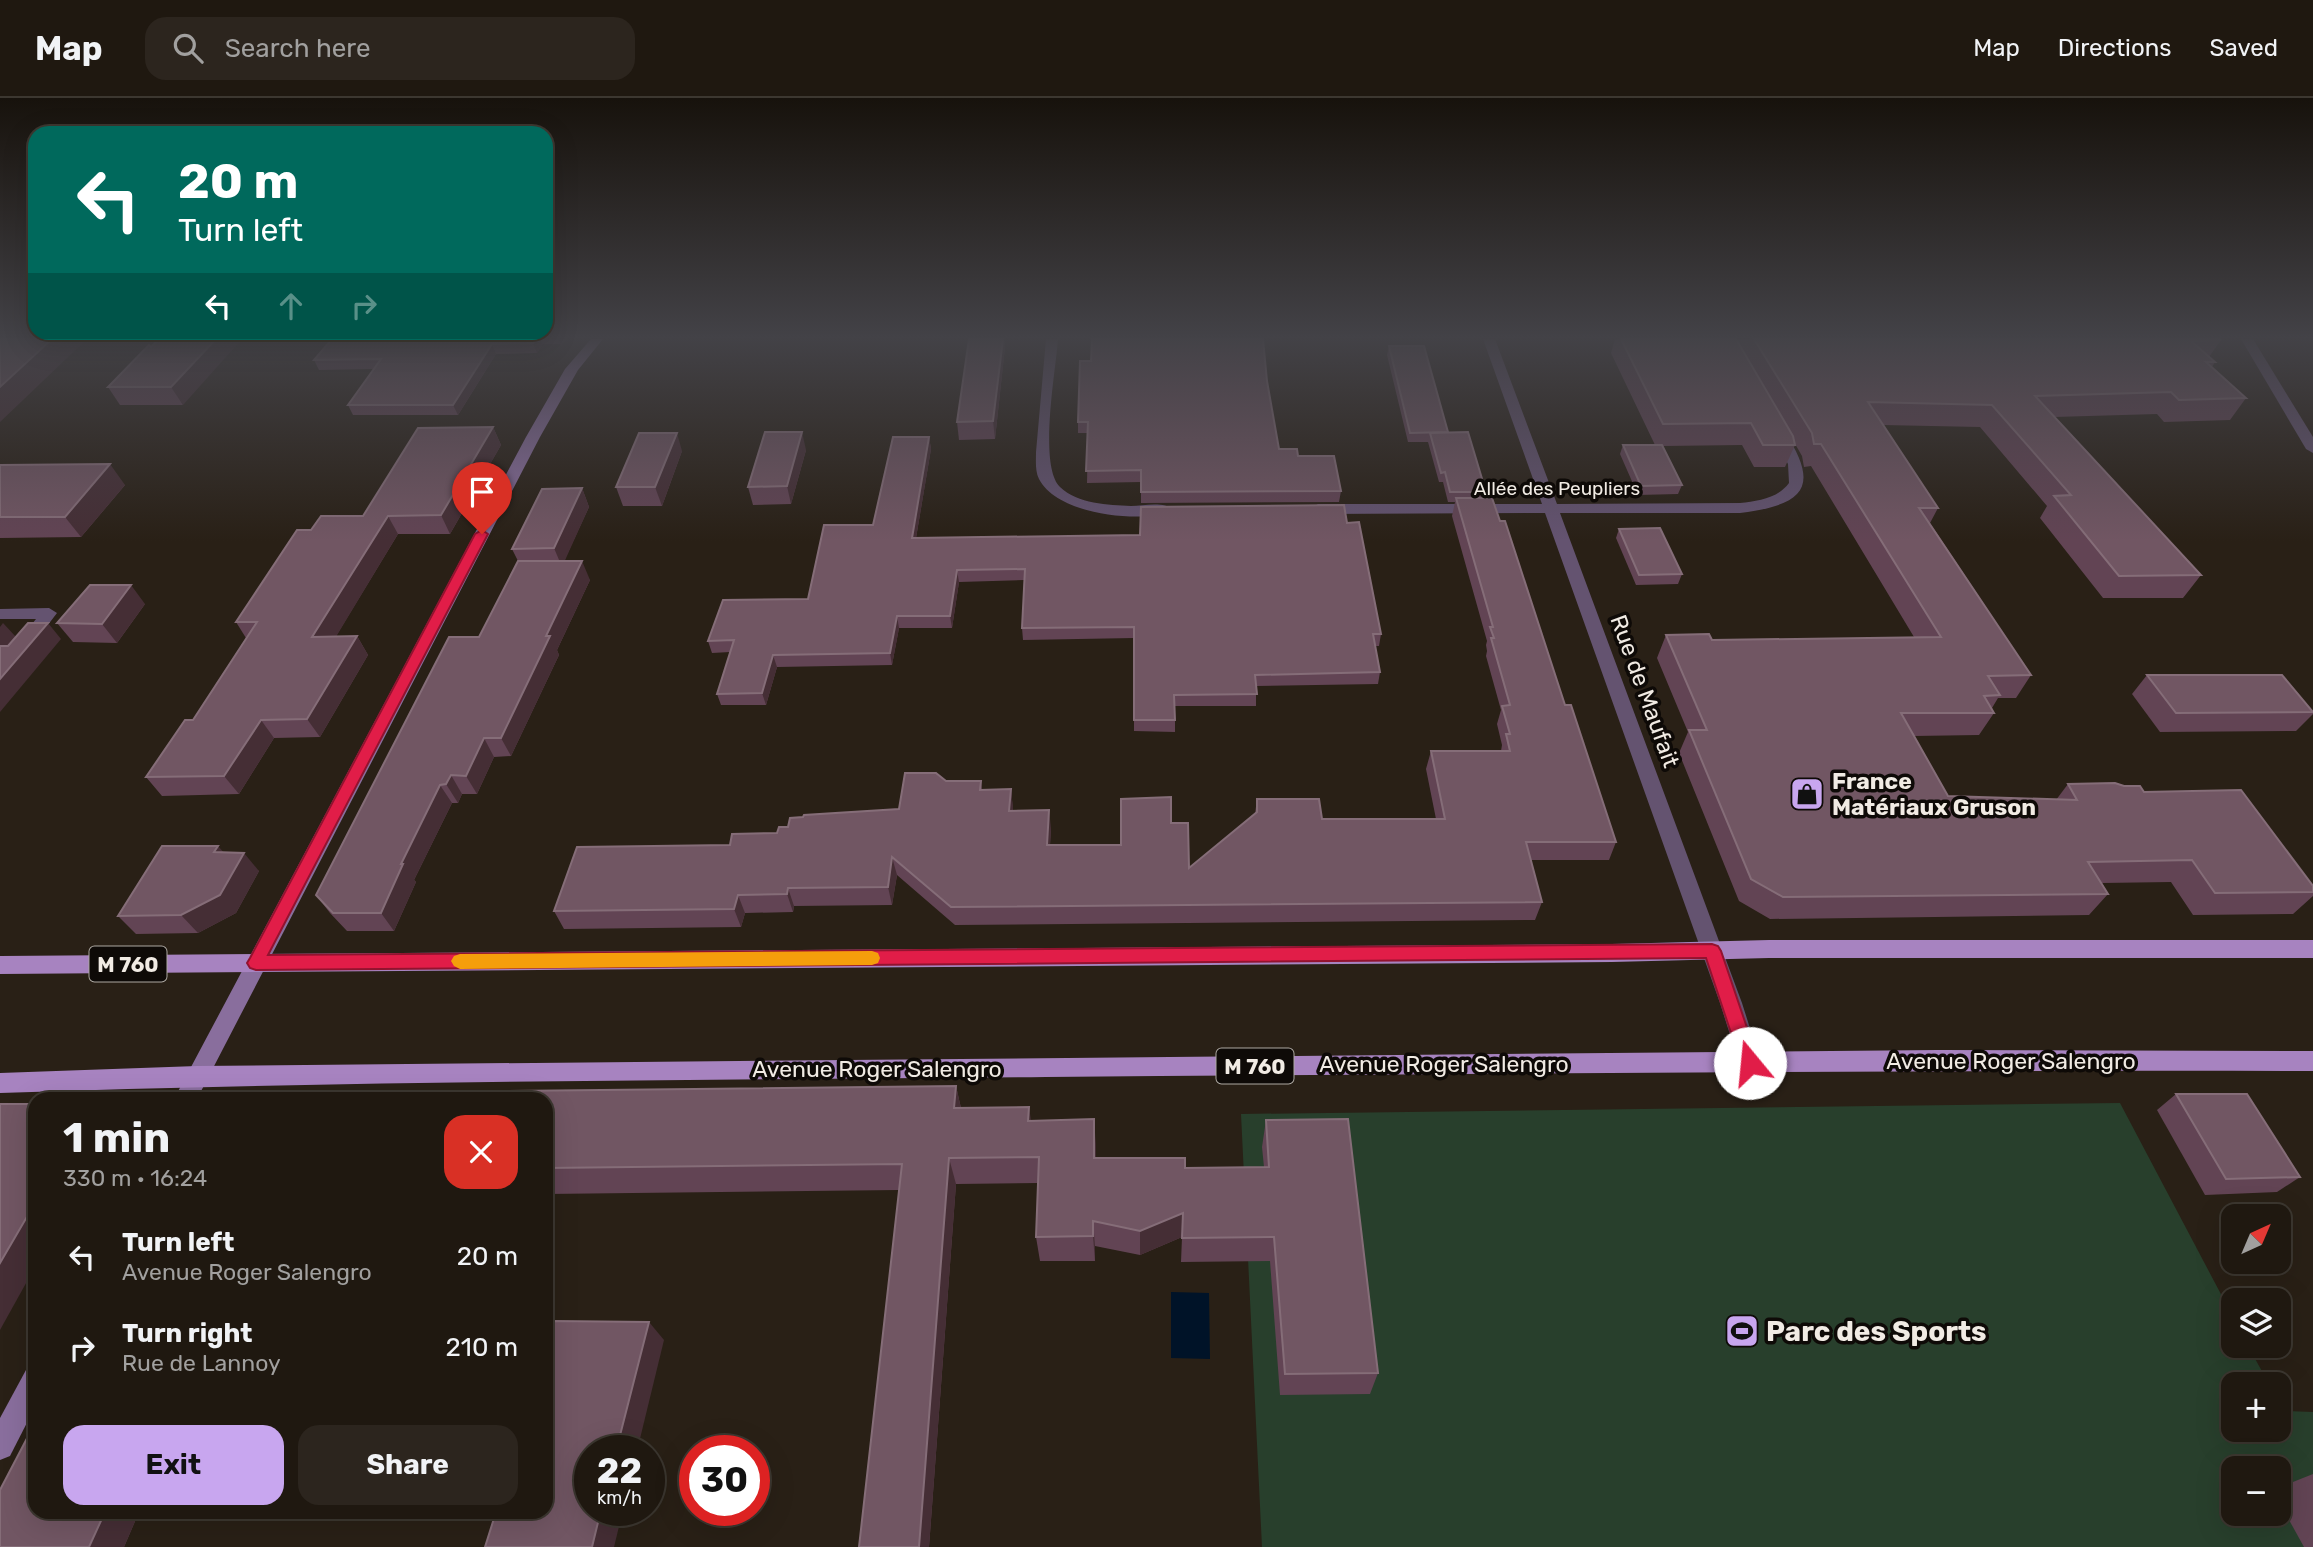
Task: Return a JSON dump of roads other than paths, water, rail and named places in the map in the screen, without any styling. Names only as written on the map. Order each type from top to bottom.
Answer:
[{"type":"main road","points":[[189,1092],[550,407]]},
{"type":"main road","name":"M 760","points":[[0,965],[1712,951],[2313,949]]},
{"type":"main road","name":"Avenue Roger Salengro","points":[[197,1076],[1938,1060],[2313,1061]]},
{"type":"main road","name":"M 760","points":[[0,1083],[197,1076]]},
{"type":"main road","points":[[0,1446],[28,1392]]},
{"type":"street","points":[[1046,407],[1041,455],[1046,479],[1065,497],[1090,506],[1121,511],[1177,510]]},
{"type":"street","name":"Rue de Maufait","points":[[1514,407],[1712,951],[1750,1063]]},
{"type":"street","points":[[2288,407],[2313,449]]},
{"type":"street","name":"Allée des Peupliers","points":[[1301,509],[1759,506],[1780,499],[1795,484],[1798,476],[1793,457],[1772,422]]},
{"type":"street","points":[[0,614],[49,613],[16,655]]},
{"type":"water","points":[[1171,1292],[1209,1293],[1210,1359],[1171,1358]]},
{"type":"place","name":"France Matériaux Gruson","points":[[1807,794]]},
{"type":"place","name":"Parc des Sports","points":[[1742,1331]]}]
